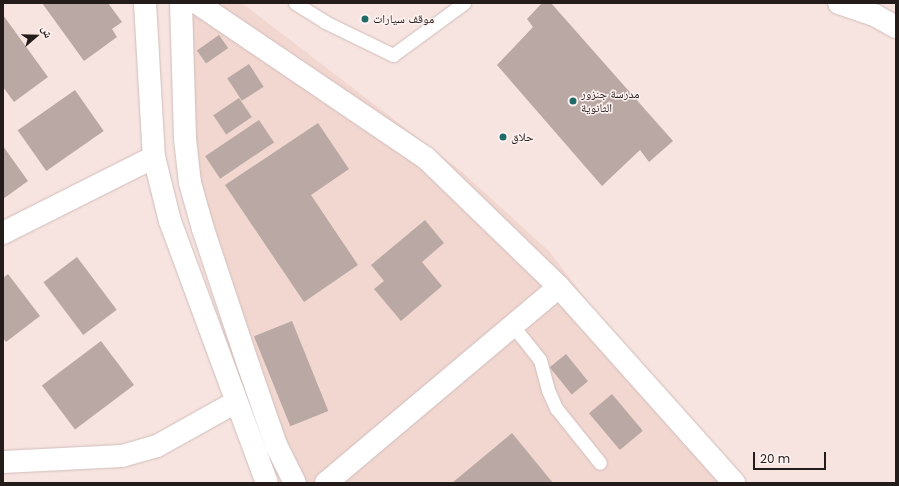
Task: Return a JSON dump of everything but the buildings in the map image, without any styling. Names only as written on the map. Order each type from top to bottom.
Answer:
[{"type":"street","points":[[145,3],[154,157],[170,221],[267,483]]},
{"type":"street","points":[[180,3],[184,139],[190,183],[203,229],[248,367],[276,445],[295,483]]},
{"type":"street","points":[[197,3],[426,158],[559,287],[734,483]]},
{"type":"street","points":[[838,3],[876,16],[896,27]]},
{"type":"street","points":[[3,233],[154,157]]},
{"type":"street","points":[[326,483],[559,287]]},
{"type":"street","points":[[3,462],[122,456],[158,446],[236,402]]},
{"type":"street","points":[[250,440],[256,483]]},
{"type":"lane","points":[[295,3],[325,22],[393,55],[464,3]]},
{"type":"lane","points":[[513,326],[540,360],[548,390],[556,408],[600,463]]},
{"type":"shaded area","points":[[192,3],[242,3],[461,171],[550,252],[724,483],[300,483],[195,168]]},
{"type":"place","name":"موقف سيارات","points":[[365,19]]},
{"type":"place","name":"مدرسة جنزور الثانوية","points":[[573,101]]},
{"type":"place","name":"حلاق","points":[[503,137]]}]
